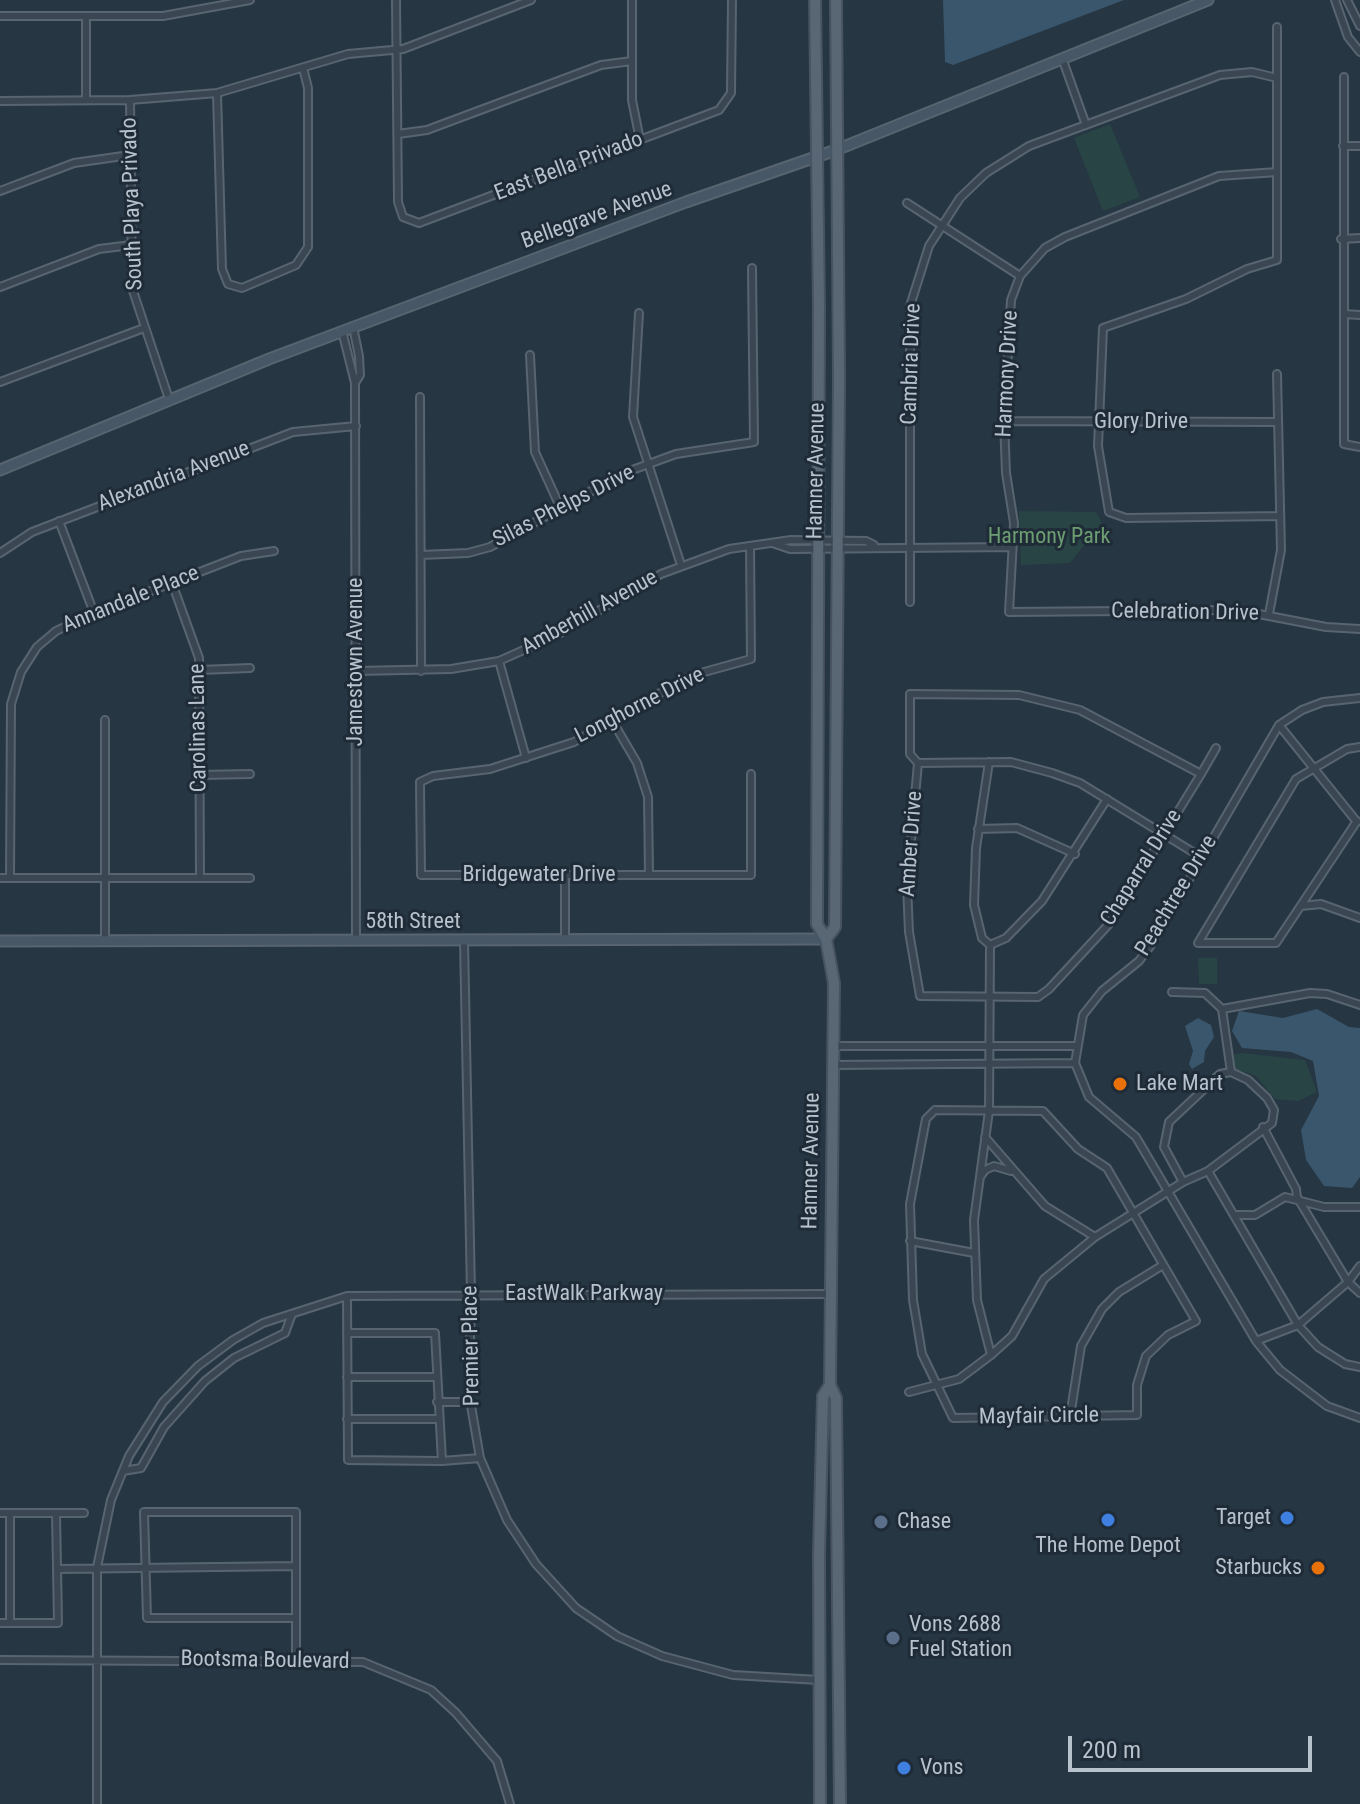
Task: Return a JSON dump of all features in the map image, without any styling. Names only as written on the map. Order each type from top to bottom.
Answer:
[{"type":"main road","name":"Hamner Avenue","points":[[815,0],[817,924],[826,939],[834,983],[830,1385],[836,1398],[840,1804]]},
{"type":"main road","name":"Hamner Avenue","points":[[826,939],[835,927],[839,377],[836,0]]},
{"type":"main road","name":"Bellegrave Avenue","points":[[0,470],[342,331],[674,206],[817,158],[1208,0]]},
{"type":"main road","name":"58th Street","points":[[0,941],[826,939]]},
{"type":"main road","name":"Hamner Avenue","points":[[820,1804],[823,1396],[830,1385]]},
{"type":"main road","points":[[823,1410],[829,1423],[829,1474],[837,1484]]},
{"type":"street","points":[[0,16],[180,14],[250,0]]},
{"type":"street","points":[[396,0],[398,134],[427,130],[601,65],[632,61]]},
{"type":"street","points":[[501,0],[505,10]]},
{"type":"street","points":[[0,101],[130,100],[217,93],[348,54],[397,50],[531,0]]},
{"type":"street","points":[[632,0],[633,114],[640,140]]},
{"type":"street","name":"East Bella Privado","points":[[398,134],[398,202],[406,221],[424,222],[715,112],[728,101],[732,0]]},
{"type":"street","points":[[1335,0],[1348,37],[1360,52]]},
{"type":"street","points":[[1347,0],[1360,26]]},
{"type":"street","points":[[86,16],[86,100]]},
{"type":"street","points":[[1277,27],[1277,260],[1247,269],[1186,299],[1103,328],[1098,446],[1109,512],[1126,518],[1280,516]]},
{"type":"street","points":[[1062,58],[1086,125]]},
{"type":"street","points":[[217,93],[223,275],[233,287],[248,286],[302,262],[309,237],[308,88],[303,68]]},
{"type":"street","name":"Cambria Drive","points":[[910,602],[910,306],[929,246],[960,198],[986,173],[1029,146],[1220,75],[1252,72],[1277,78]]},
{"type":"street","points":[[1344,77],[1341,239],[1344,444],[1360,447]]},
{"type":"street","name":"South Playa Privado","points":[[130,100],[132,288],[169,399]]},
{"type":"street","points":[[1343,146],[1360,146]]},
{"type":"street","points":[[0,191],[74,163],[130,155]]},
{"type":"street","name":"Harmony Drive","points":[[1009,612],[1014,523],[1006,473],[1004,421],[1011,300],[1020,276],[1045,248],[1065,237],[1219,176],[1277,172]]},
{"type":"street","points":[[907,203],[1020,276]]},
{"type":"street","points":[[1341,239],[1360,238]]},
{"type":"street","points":[[0,287],[99,249],[131,245]]},
{"type":"street","name":"Silas Phelps Drive","points":[[421,555],[468,553],[490,547],[624,473],[710,447],[754,442],[752,268]]},
{"type":"street","points":[[639,313],[633,417],[681,565]]},
{"type":"street","points":[[1344,314],[1360,315]]},
{"type":"street","name":"Jamestown Avenue","points":[[353,327],[360,375],[355,383]]},
{"type":"street","points":[[0,382],[144,328]]},
{"type":"street","name":"Jamestown Avenue","points":[[342,331],[355,383],[356,426],[356,940]]},
{"type":"street","points":[[530,355],[535,452],[561,509]]},
{"type":"street","points":[[1269,614],[1281,550],[1277,374]]},
{"type":"street","points":[[420,397],[421,671]]},
{"type":"street","name":"Glory Drive","points":[[1004,421],[1278,422]]},
{"type":"street","name":"Alexandria Avenue","points":[[0,553],[32,532],[293,432],[356,426]]},
{"type":"street","points":[[59,521],[94,613]]},
{"type":"street","name":"Amberhill Avenue","points":[[356,671],[421,671],[499,661],[557,635],[681,565],[750,546],[791,540],[817,544],[1012,547]]},
{"type":"street","name":"Longhorne Drive","points":[[420,782],[433,776],[490,769],[574,742],[690,676],[751,659],[750,546]]},
{"type":"street","name":"Annandale Place","points":[[10,878],[9,717],[14,692],[29,659],[46,638],[94,613],[241,556],[274,551]]},
{"type":"street","name":"Carolinas Lane","points":[[172,583],[195,642],[200,670],[200,878]]},
{"type":"street","name":"Celebration Drive","points":[[1009,612],[1238,610],[1326,627],[1360,629]]},
{"type":"street","points":[[499,661],[526,758]]},
{"type":"street","points":[[200,670],[250,668]]},
{"type":"street","name":"Amber Drive","points":[[920,996],[909,932],[907,885],[918,763],[910,754],[910,694],[1019,695],[1080,710],[1201,774]]},
{"type":"street","points":[[1360,698],[1323,702],[1302,710],[1279,725],[1317,769],[1358,822],[1276,943],[1198,943],[1296,779],[1317,769],[1341,752],[1360,747]]},
{"type":"street","points":[[105,720],[105,940]]},
{"type":"street","points":[[613,722],[637,763],[648,797],[649,875]]},
{"type":"street","name":"Peachtree Drive","points":[[1075,1063],[1083,1015],[1102,991],[1139,961],[1279,725]]},
{"type":"street","name":"Chaparral Drive","points":[[920,996],[1038,997],[1049,989],[1109,924],[1216,748]]},
{"type":"street","points":[[989,762],[978,829],[974,905],[982,938],[990,945],[989,1111],[978,1180],[974,1253],[977,1300],[991,1355]]},
{"type":"street","points":[[918,763],[1011,762],[1052,773],[1107,799],[1201,857]]},
{"type":"street","points":[[200,775],[250,774]]},
{"type":"street","name":"Bridgewater Drive","points":[[420,782],[421,875],[751,875],[751,774]]},
{"type":"street","points":[[990,945],[1006,938],[1042,901],[1075,854],[1107,799]]},
{"type":"street","points":[[978,829],[1017,828],[1075,854]]},
{"type":"street","points":[[565,875],[565,939]]},
{"type":"street","points":[[0,878],[250,878]]},
{"type":"street","points":[[1301,906],[1321,904],[1360,918]]},
{"type":"street","name":"Premier Place","points":[[464,940],[471,1293],[470,1402],[480,1458],[507,1520],[536,1564],[576,1608],[617,1636],[662,1656],[733,1675],[819,1680]]},
{"type":"street","points":[[1172,992],[1205,993],[1222,1009],[1231,1072]]},
{"type":"street","points":[[1222,1009],[1310,993],[1327,994],[1360,1005]]},
{"type":"street","points":[[833,1046],[1077,1046]]},
{"type":"street","points":[[833,1065],[1075,1063],[1089,1097],[1136,1137],[1256,1341],[1280,1370],[1305,1393],[1337,1412],[1360,1418]]},
{"type":"street","points":[[1183,1182],[1164,1147],[1169,1122],[1196,1100],[1213,1079],[1231,1072],[1248,1080],[1274,1110],[1272,1123],[1263,1127],[1296,1189],[1297,1197],[1348,1282],[1360,1293]]},
{"type":"street","points":[[909,1392],[935,1385],[922,1354],[913,1300],[910,1241],[912,1193],[926,1119],[935,1110],[1043,1111],[1070,1142],[1107,1168],[1163,1265],[1119,1292],[1102,1309],[1081,1346],[1070,1417]]},
{"type":"street","name":"Mayfair Circle","points":[[1163,1265],[1196,1321],[1168,1335],[1146,1356],[1137,1385],[1137,1415],[953,1418],[935,1385],[959,1379],[1012,1336],[1044,1279],[1095,1237],[1183,1182],[1208,1171],[1263,1127]]},
{"type":"street","points":[[985,1137],[1012,1172],[1045,1206],[1095,1237]]},
{"type":"street","points":[[978,1180],[989,1167],[1000,1166],[1012,1172]]},
{"type":"street","points":[[1208,1171],[1298,1325],[1318,1347],[1345,1364],[1360,1367]]},
{"type":"street","points":[[1234,1215],[1255,1215],[1285,1197],[1297,1197],[1324,1207],[1360,1207]]},
{"type":"street","points":[[910,1241],[974,1253]]},
{"type":"street","points":[[1256,1341],[1298,1325],[1348,1282],[1360,1266]]},
{"type":"street","name":"EastWalk Parkway","points":[[97,1804],[97,1567],[101,1536],[123,1471],[142,1432],[163,1402],[198,1366],[233,1340],[263,1323],[347,1296],[471,1293],[831,1294]]},
{"type":"street","points":[[347,1296],[348,1460],[442,1461],[480,1458]]},
{"type":"street","points":[[123,1471],[141,1468],[164,1427],[205,1381],[234,1358],[285,1333],[292,1314]]},
{"type":"street","points":[[347,1333],[435,1333],[442,1461]]},
{"type":"street","points":[[347,1377],[436,1377]]},
{"type":"street","points":[[437,1402],[470,1402]]},
{"type":"street","points":[[347,1419],[438,1419]]},
{"type":"street","points":[[296,1618],[147,1618],[144,1512],[296,1512],[296,1566],[296,1618],[296,1659]]},
{"type":"street","points":[[0,1513],[84,1513]]},
{"type":"street","points":[[10,1513],[10,1623]]},
{"type":"street","points":[[0,1623],[58,1623],[56,1513]]},
{"type":"street","points":[[57,1569],[296,1566]]},
{"type":"street","name":"Bootsma Boulevard","points":[[0,1660],[296,1659],[363,1662],[431,1690],[481,1738],[497,1761],[510,1804]]},
{"type":"green space","points":[[1110,124],[1140,197],[1103,211],[1074,138]]},
{"type":"green space","name":"Harmony Park","points":[[1019,511],[1096,512],[1102,523],[1070,563],[1021,565]]},
{"type":"green space","points":[[1198,958],[1217,958],[1217,984],[1199,984]]},
{"type":"green space","points":[[1242,1053],[1305,1060],[1317,1092],[1298,1101],[1275,1099],[1256,1076],[1235,1069],[1231,1055]]},
{"type":"water","points":[[943,0],[1124,0],[953,65],[945,62]]},
{"type":"water","points":[[1317,1009],[1349,1027],[1360,1028],[1360,1177],[1352,1188],[1324,1186],[1306,1160],[1301,1130],[1319,1096],[1313,1061],[1291,1052],[1242,1048],[1232,1031],[1239,1011],[1283,1018]]},
{"type":"water","points":[[1198,1018],[1211,1025],[1214,1037],[1205,1051],[1204,1062],[1192,1069],[1189,1064],[1193,1051],[1185,1026]]},
{"type":"place","name":"Lake Mart","points":[[1120,1084]]},
{"type":"place","name":"Target","points":[[1287,1518]]},
{"type":"place","name":"The Home Depot","points":[[1108,1520]]},
{"type":"place","name":"Chase","points":[[881,1522]]},
{"type":"place","name":"Starbucks","points":[[1318,1568]]},
{"type":"place","name":"Vons 2688 Fuel Station","points":[[893,1638]]},
{"type":"place","name":"Vons","points":[[904,1768]]}]
